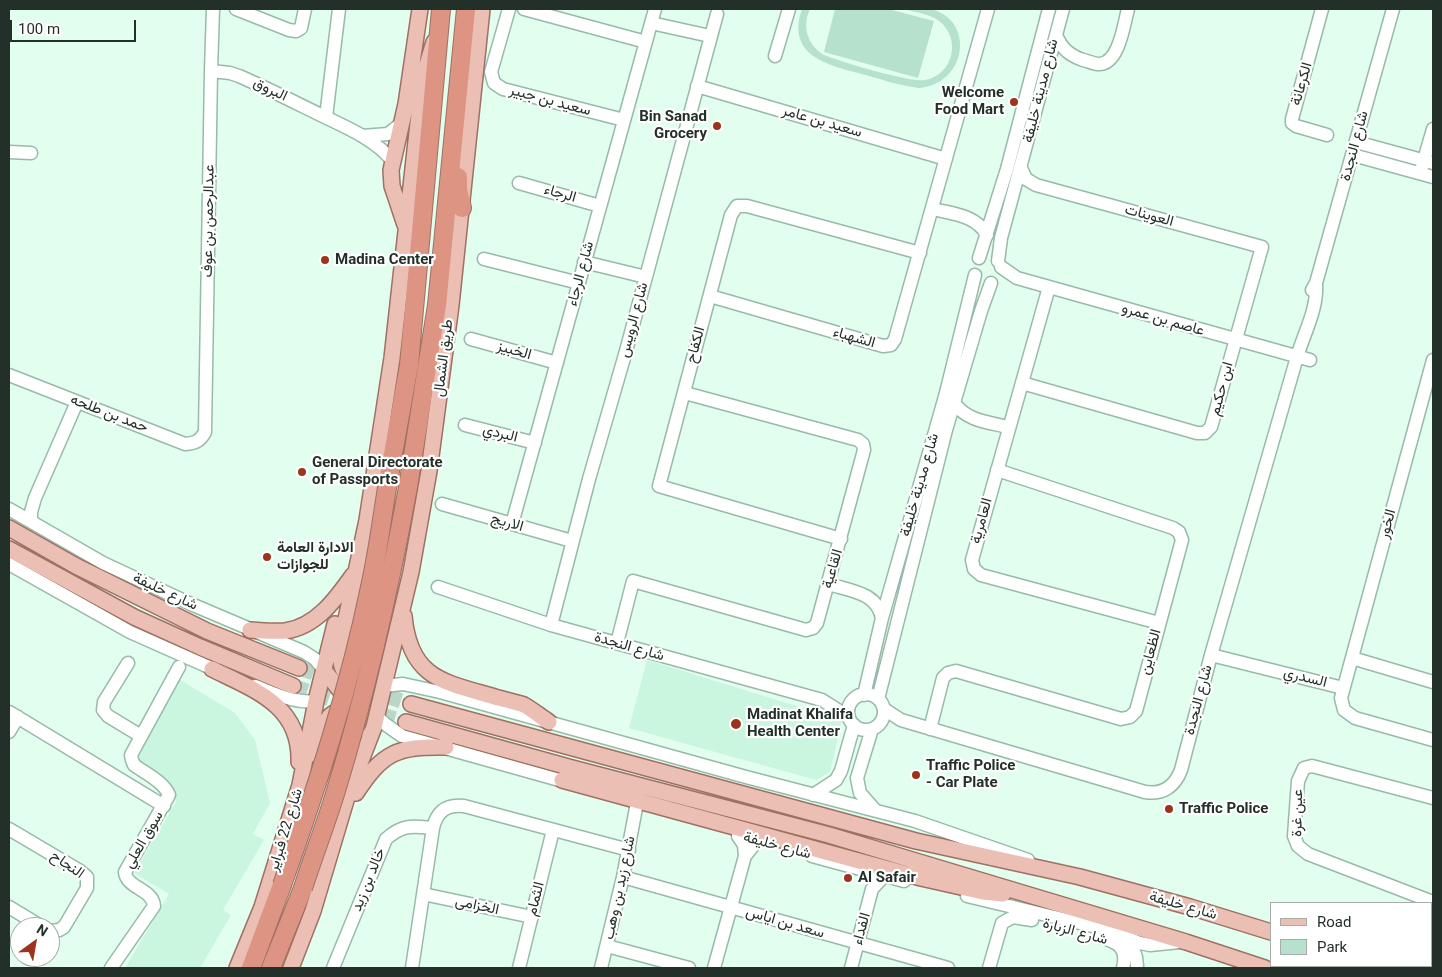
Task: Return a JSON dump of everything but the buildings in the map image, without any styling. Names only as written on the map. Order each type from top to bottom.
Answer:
[{"type":"highway","points":[[438,32],[441,9]]},
{"type":"highway","name":"طريق الشمال","points":[[271,968],[303,888],[335,796],[371,666],[389,590],[438,305],[466,9]]},
{"type":"highway","name":"شارع 22 فبراير","points":[[250,968],[320,778],[353,661],[371,586],[409,365],[438,32]]},
{"type":"highway","points":[[462,208],[458,189],[458,176],[466,68],[463,44]]},
{"type":"main road","points":[[407,228],[392,186],[391,170],[406,104],[420,9]]},
{"type":"main road","name":"طريق الشمال","points":[[368,741],[377,716],[411,572],[429,471],[451,305],[482,9]]},
{"type":"main road","points":[[290,968],[313,911],[343,816],[347,797],[368,741],[342,668],[340,647],[366,520],[392,358],[423,78],[438,32]]},
{"type":"main road","points":[[406,104],[416,76],[428,60]]},
{"type":"main road","name":"شارع خليفة","points":[[9,528],[76,566],[207,631],[299,668]]},
{"type":"main road","points":[[9,549],[134,617],[200,648],[293,686]]},
{"type":"main road","points":[[250,630],[274,631],[299,627],[320,614],[357,569]]},
{"type":"main road","name":"شارع 22 فبراير","points":[[237,968],[262,907],[300,785],[316,701],[344,587]]},
{"type":"main road","points":[[403,606],[408,643],[416,659],[427,672],[440,680],[523,705],[549,722]]},
{"type":"main road","points":[[340,647],[350,658],[364,664],[389,661]]},
{"type":"main road","points":[[313,720],[374,677],[389,661]]},
{"type":"main road","points":[[212,669],[267,698],[284,712],[291,723],[298,745],[299,758],[294,803]]},
{"type":"main road","points":[[324,670],[377,716]]},
{"type":"main road","points":[[316,701],[383,686]]},
{"type":"main road","name":"شارع خليفة","points":[[411,704],[916,841],[1065,873],[1190,907],[1270,932]]},
{"type":"main road","points":[[300,785],[312,760],[327,719],[334,714],[343,712],[351,716],[357,728],[348,774],[347,797]]},
{"type":"main road","name":"شارع خليفة","points":[[406,722],[572,768],[829,835],[1186,942],[1265,968]]},
{"type":"main road","points":[[343,816],[370,772],[386,757],[395,752],[411,748],[446,747]]},
{"type":"main road","points":[[562,780],[921,878],[982,892],[1034,897]]},
{"type":"street","name":"عبدالرحمن بن عوف","points":[[206,432],[213,9]]},
{"type":"street","points":[[236,9],[296,31],[301,28],[305,9]]},
{"type":"street","points":[[326,117],[339,9]]},
{"type":"street","name":"سعيد بن جبير","points":[[508,9],[492,72],[492,78],[498,86],[503,89],[624,120]]},
{"type":"street","points":[[524,9],[646,42]]},
{"type":"street","name":"شارع الرجاء","points":[[512,524],[655,9]]},
{"type":"street","points":[[776,56],[789,9]]},
{"type":"street","name":"الشهباء","points":[[710,296],[883,346],[891,345],[895,339],[920,254],[988,9]]},
{"type":"street","name":"شارع مدينة خليفة","points":[[979,258],[1007,169],[1049,9]]},
{"type":"street","name":"شارع مدينة خليفة","points":[[999,264],[1001,238],[1063,9]]},
{"type":"street","points":[[1056,35],[1065,51],[1073,56],[1099,64],[1110,60],[1117,50],[1128,9]]},
{"type":"street","name":"الكرعانة","points":[[1322,9],[1292,123],[1327,136]]},
{"type":"street","name":"شارع النجدة","points":[[880,704],[901,720],[1145,792],[1161,791],[1172,785],[1178,778],[1301,341],[1314,302],[1316,283],[1393,9]]},
{"type":"street","name":"شارع الرويس","points":[[551,625],[572,540],[718,11]]},
{"type":"street","points":[[652,24],[710,36]]},
{"type":"street","points":[[1047,66],[1073,56]]},
{"type":"street","name":"البروق","points":[[211,71],[240,76],[326,117],[362,136],[377,146],[392,160]]},
{"type":"street","name":"سعيد بن عامر","points":[[697,86],[946,159]]},
{"type":"street","points":[[362,136],[388,134],[402,123]]},
{"type":"street","points":[[1426,166],[1433,129]]},
{"type":"street","points":[[1356,142],[1426,166],[1433,177]]},
{"type":"street","points":[[9,152],[31,153]]},
{"type":"street","points":[[1352,155],[1426,166]]},
{"type":"street","points":[[1021,168],[1026,178],[1036,185]]},
{"type":"street","name":"الرجاء","points":[[519,183],[600,206]]},
{"type":"street","points":[[1014,193],[1020,188],[1036,185]]},
{"type":"street","name":"العوينات","points":[[1036,185],[1262,247]]},
{"type":"street","name":"الكفاح","points":[[841,539],[659,486],[731,215],[737,206],[746,206],[920,254]]},
{"type":"street","points":[[932,208],[968,218],[979,224],[987,235]]},
{"type":"street","points":[[968,218],[994,211]]},
{"type":"street","name":"ابن حكيم","points":[[1022,383],[1197,433],[1205,433],[1211,427],[1262,247]]},
{"type":"street","points":[[989,256],[999,264],[1000,274],[993,281],[981,282],[975,275],[974,268],[979,258],[989,256]]},
{"type":"street","points":[[484,259],[579,283]]},
{"type":"street","points":[[584,262],[646,277]]},
{"type":"street","name":"عاصم بن عمرو","points":[[999,264],[1017,278],[1310,360]]},
{"type":"street","name":"شارع مدينة خليفة","points":[[864,695],[882,618],[946,393],[975,275]]},
{"type":"street","name":"عاصم بن عمرو","points":[[993,281],[1017,278]]},
{"type":"street","name":"شارع مدينة خليفة","points":[[880,704],[946,430],[981,311],[993,281]]},
{"type":"street","name":"العامرية","points":[[1048,287],[972,560],[974,569],[981,575],[1159,623]]},
{"type":"street","name":"الخبيز","points":[[472,339],[557,363]]},
{"type":"street","name":"الخور","points":[[1343,688],[1433,360]]},
{"type":"street","name":"حمد بن طلحه","points":[[9,375],[185,444],[195,444],[206,432]]},
{"type":"street","name":"القاعية","points":[[617,643],[633,581],[806,630],[813,628],[817,623],[829,584],[864,450],[863,444],[858,440],[685,393]]},
{"type":"street","points":[[31,521],[31,512],[35,498],[77,402]]},
{"type":"street","points":[[954,403],[964,414],[971,418],[1008,427]]},
{"type":"street","points":[[946,430],[953,424],[971,418]]},
{"type":"street","name":"البردي","points":[[465,425],[535,443]]},
{"type":"street","name":"الظعاين","points":[[930,729],[944,678],[948,673],[956,671],[1121,719],[1130,717],[1136,710],[1182,540],[1179,532],[1173,528],[997,470]]},
{"type":"street","points":[[10,510],[22,509],[35,498]]},
{"type":"street","name":"الاريج","points":[[442,504],[572,540]]},
{"type":"street","name":"شارع خليفة","points":[[10,510],[103,563],[164,592],[304,652],[315,659],[324,670]]},
{"type":"street","points":[[9,564],[130,632],[212,669],[286,698],[316,701]]},
{"type":"street","points":[[829,584],[870,597],[881,610],[882,618]]},
{"type":"street","points":[[870,597],[886,592],[892,585]]},
{"type":"street","name":"شارع النجدة","points":[[438,587],[551,625],[822,700],[852,701]]},
{"type":"street","name":"السدري","points":[[1212,654],[1343,688],[1342,703],[1349,714],[1433,740]]},
{"type":"street","points":[[1352,658],[1433,681]]},
{"type":"street","points":[[128,663],[104,702],[103,710],[108,716],[141,736]]},
{"type":"street","name":"سوق العلي","points":[[111,968],[154,906],[151,897],[128,880],[125,872],[169,795],[167,790],[134,765],[131,755],[180,667]]},
{"type":"street","name":"شارع خليفة","points":[[383,686],[398,683],[416,685],[814,795],[875,810],[915,821],[1065,873]]},
{"type":"street","points":[[814,795],[836,780],[841,771],[851,721],[849,708],[852,701],[864,695],[869,695],[880,704],[882,720],[876,727],[857,778],[860,794],[875,810]]},
{"type":"street","name":"شارع النجدة","points":[[822,700],[851,721]]},
{"type":"street","points":[[9,732],[13,715]]},
{"type":"street","name":"سوق العلي","points":[[13,715],[164,806]]},
{"type":"street","name":"شارع خليفة","points":[[377,716],[402,736],[562,780],[636,808],[884,876],[1109,930],[1130,940],[1150,945],[1186,942]]},
{"type":"street","name":"شارع النجدة","points":[[876,727],[901,720]]},
{"type":"street","points":[[851,721],[864,730],[876,727]]},
{"type":"street","name":"عين غرة","points":[[1433,798],[1312,766],[1304,768],[1298,781],[1294,836],[1298,846],[1308,854],[1433,902]]},
{"type":"street","points":[[412,968],[433,828],[436,817],[450,806],[464,806],[629,850]]},
{"type":"street","name":"شارع زيد بن وهب","points":[[601,968],[629,850],[636,808]]},
{"type":"street","name":"خالد بن زيد","points":[[334,968],[386,839],[397,829],[406,827],[433,828]]},
{"type":"street","name":"الثمام","points":[[519,968],[553,830]]},
{"type":"street","name":"النجاح","points":[[10,832],[80,870],[87,878],[87,888],[64,926],[60,929]]},
{"type":"street","points":[[714,968],[745,856],[744,845],[738,836]]},
{"type":"street","points":[[745,856],[757,841]]},
{"type":"street","points":[[865,870],[872,889]]},
{"type":"street","name":"الفداء","points":[[851,968],[872,889],[884,876]]},
{"type":"street","name":"سعد بن اياس","points":[[623,877],[948,968]]},
{"type":"street","name":"الخزامى","points":[[423,894],[532,917]]},
{"type":"street","points":[[9,907],[26,917]]},
{"type":"street","name":"شارع الزبارة","points":[[989,968],[999,929],[1007,919],[1013,917],[1020,917],[1112,940],[1123,949],[1125,957],[1123,968]]},
{"type":"street","name":"شارع الزبارة","points":[[1130,940],[1136,957],[1137,967]]},
{"type":"street","name":"شارع الزبارة","points":[[1137,967],[1150,945]]},
{"type":"street","points":[[607,946],[651,963],[689,968]]},
{"type":"shaded area","name":"Madinat Khalifa Health Center","points":[[647,660],[842,720],[830,772],[816,780],[629,728]]},
{"type":"shaded area","points":[[177,678],[235,713],[255,740],[270,803],[253,834],[264,840],[223,910],[231,915],[200,968],[125,968],[169,894],[134,873],[177,800],[125,766]]},
{"type":"green space","points":[[923,8],[934,10],[947,17],[956,27],[960,39],[955,65],[947,76],[935,84],[919,88],[892,83],[839,68],[815,57],[806,49],[800,39],[798,26],[802,9],[810,9],[806,22],[807,34],[813,45],[822,54],[874,71],[917,80],[935,77],[942,71],[948,64],[952,46],[946,28],[939,21],[922,13],[903,9]]},
{"type":"green space","points":[[835,9],[888,9],[934,21],[918,78],[824,52]]},
{"type":"tunnel","points":[[299,668],[411,704]]},
{"type":"tunnel","points":[[293,686],[350,706],[406,722]]},
{"type":"place","name":"Welcome Food Mart","points":[[1014,102]]},
{"type":"place","name":"Bin Sanad Grocery","points":[[717,126]]},
{"type":"place","name":"Madina Center","points":[[325,260]]},
{"type":"place","name":"General Directorate of Passports","points":[[302,472]]},
{"type":"place","name":"الادارة العامة للجوازات","points":[[267,557]]},
{"type":"place","name":"Madinat Khalifa Health Center","points":[[736,724]]},
{"type":"place","name":"Traffic Police - Car Plate","points":[[916,775]]},
{"type":"place","name":"Traffic Police","points":[[1169,809]]},
{"type":"place","name":"Al Safair","points":[[848,878]]}]
